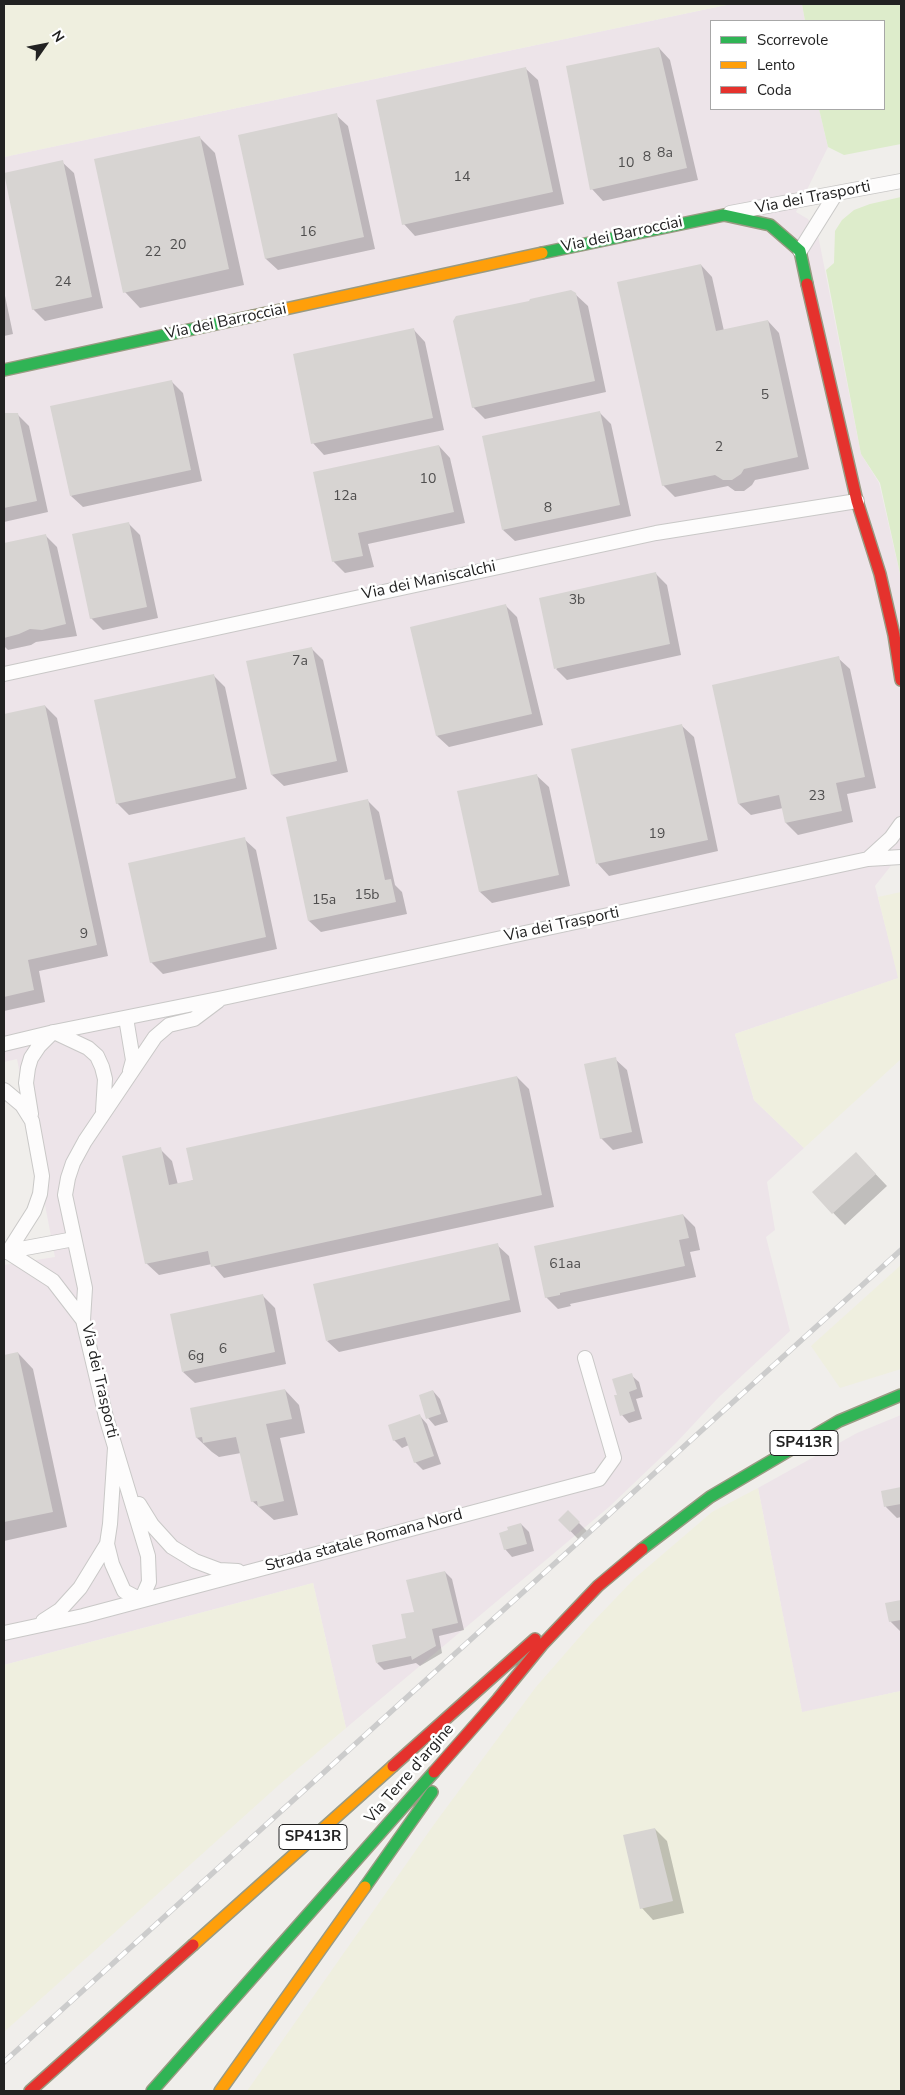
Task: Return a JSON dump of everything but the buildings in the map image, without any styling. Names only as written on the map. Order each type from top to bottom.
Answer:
[{"type":"main road","name":"Via dei Barrocciai","points":[[4,370],[724,214],[770,225],[800,251]]},
{"type":"main road","points":[[800,251],[857,501],[880,574],[894,635],[901,680]]},
{"type":"main road","name":"Via Terre d'argine","points":[[152,2091],[498,1699],[542,1645],[598,1586],[640,1550],[710,1497],[839,1421],[901,1395]]},
{"type":"main road","name":"SP413R","points":[[30,2091],[516,1654],[598,1586]]},
{"type":"main road","name":"SP413R","points":[[220,2091],[498,1699]]},
{"type":"street","name":"Via dei Trasporti","points":[[724,214],[901,181]]},
{"type":"street","points":[[800,251],[834,195]]},
{"type":"street","name":"Via dei Maniscalchi","points":[[4,674],[656,533],[857,501]]},
{"type":"street","points":[[868,859],[891,838],[901,824]]},
{"type":"street","name":"Via dei Trasporti","points":[[54,1032],[223,998],[868,859],[901,856]]},
{"type":"street","name":"Via dei Trasporti","points":[[115,1448],[107,1544],[112,1564],[124,1591],[141,1600],[149,1582],[148,1556],[115,1448],[83,1320],[85,1288],[66,1194],[68,1178],[73,1163],[102,1114],[155,1037],[169,1025],[194,1019],[223,998]]},
{"type":"street","name":"Via dei Trasporti","points":[[126,1018],[133,1060],[128,1077]]},
{"type":"street","name":"Via dei Trasporti","points":[[54,1032],[88,1048],[102,1066],[105,1079],[102,1114]]},
{"type":"street","points":[[4,1044],[54,1032]]},
{"type":"street","points":[[6,1252],[28,1223],[40,1194],[42,1176],[26,1083],[31,1058],[39,1046],[54,1032]]},
{"type":"street","points":[[4,1090],[22,1105],[32,1121]]},
{"type":"street","points":[[6,1252],[74,1239]]},
{"type":"street","points":[[6,1252],[53,1281],[83,1320]]},
{"type":"street","name":"Strada statale Romana Nord","points":[[4,1633],[141,1600],[599,1479],[614,1458],[585,1358]]},
{"type":"street","name":"Via dei Trasporti","points":[[127,1485],[152,1525],[172,1547],[195,1561],[219,1570],[248,1572]]},
{"type":"street","name":"Via dei Trasporti","points":[[35,1626],[60,1610],[80,1588],[107,1544]]},
{"type":"shaded area","points":[[731,4],[802,4],[805,20],[710,20],[710,110],[819,110],[828,147],[796,212],[808,219],[818,235],[861,454],[879,483],[901,578],[901,853],[875,886],[899,978],[735,1034],[754,1100],[804,1148],[767,1182],[775,1230],[766,1237],[790,1331],[719,1397],[675,1444],[609,1507],[346,1728],[313,1583],[4,1665],[4,1265],[55,1257],[17,1059],[4,1062],[4,157]]},
{"type":"shaded area","points":[[901,1415],[901,1691],[802,1713],[758,1488],[857,1433]]},
{"type":"green space","points":[[4,4],[731,4],[4,157]]},
{"type":"green space","points":[[802,4],[901,4],[901,144],[844,155],[828,147],[819,110],[885,110],[885,20],[805,20]]},
{"type":"green space","points":[[901,197],[901,578],[880,483],[861,454],[826,270],[834,263],[835,231],[842,220],[854,210],[870,204]]},
{"type":"green space","points":[[901,892],[901,1059],[804,1148],[754,1100],[735,1034],[898,978],[878,897]]},
{"type":"green space","points":[[901,1265],[901,1369],[840,1388],[811,1346]]},
{"type":"green space","points":[[758,1488],[802,1712],[901,1691],[901,2091],[247,2091],[435,1823],[536,1687],[590,1625],[635,1578],[712,1512]]},
{"type":"green space","points":[[313,1583],[346,1728],[280,1784],[4,2032],[4,1665]]},
{"type":"railway","points":[[4,2062],[901,1250]]},
{"type":"traffic: fast","points":[[542,253],[724,215],[770,225],[800,251],[807,284]]},
{"type":"traffic: fast","points":[[4,370],[253,316]]},
{"type":"traffic: fast","points":[[642,1549],[710,1497],[839,1421],[901,1395]]},
{"type":"traffic: fast","points":[[152,2091],[434,1772]]},
{"type":"traffic: fast","points":[[365,1887],[432,1792]]},
{"type":"traffic: slow","points":[[253,316],[542,253]]},
{"type":"traffic: slow","points":[[193,1945],[393,1766]]},
{"type":"traffic: slow","points":[[220,2091],[365,1887]]},
{"type":"traffic: jam","points":[[807,284],[857,501],[880,574],[894,635],[901,680]]},
{"type":"traffic: jam","points":[[434,1772],[542,1645],[598,1586],[642,1549]]},
{"type":"traffic: jam","points":[[393,1766],[535,1639]]},
{"type":"traffic: jam","points":[[30,2091],[193,1945]]}]
